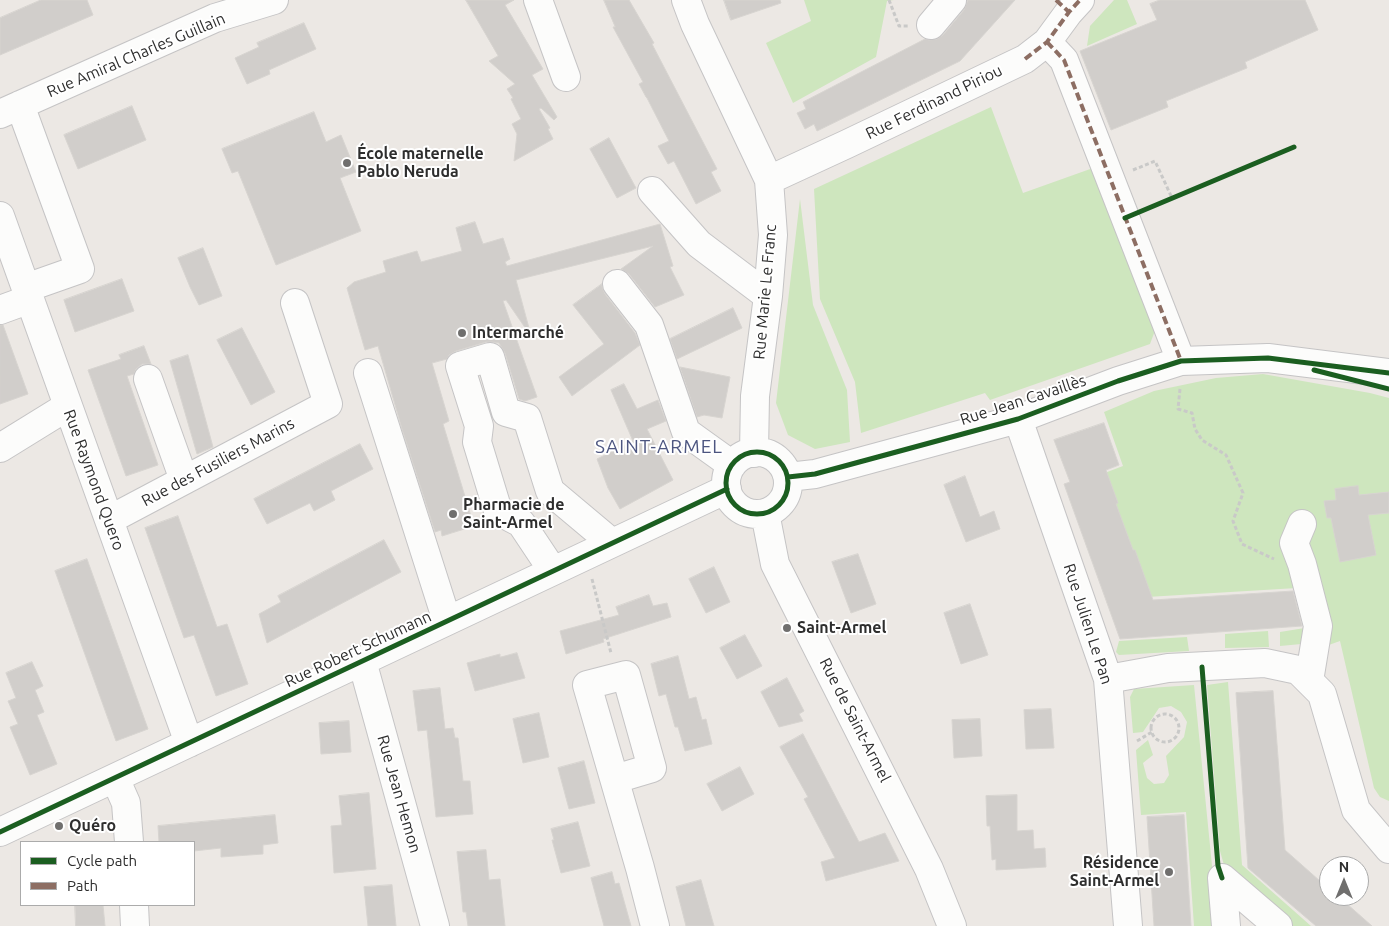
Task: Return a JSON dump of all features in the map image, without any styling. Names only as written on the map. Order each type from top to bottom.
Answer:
[{"type":"street","name":"Rue Amiral Charles Guillain","points":[[10,110],[215,18],[274,0]]},
{"type":"street","points":[[538,0],[566,77]]},
{"type":"street","name":"Rue Marie Le Franc","points":[[686,0],[695,24],[769,180],[773,236],[768,296],[755,396],[738,469]]},
{"type":"street","points":[[931,25],[952,0]]},
{"type":"street","name":"Rue Ferdinand Piriou","points":[[769,180],[1025,59],[1047,42],[1080,0]]},
{"type":"street","points":[[1047,42],[1064,60],[1181,361]]},
{"type":"street","points":[[0,310],[80,269],[10,110]]},
{"type":"street","points":[[652,191],[699,244],[768,296]]},
{"type":"street","name":"Rue Raymond Quero","points":[[1,222],[189,743]]},
{"type":"street","points":[[617,284],[649,325],[686,432],[738,469]]},
{"type":"street","name":"Rue des Fusiliers Marins","points":[[109,520],[328,404],[295,303]]},
{"type":"street","points":[[553,571],[522,523],[498,511],[477,442],[479,426],[460,366],[490,357],[506,412],[527,418],[550,491],[612,543]]},
{"type":"street","name":"Rue Jean Cavaillès","points":[[1268,358],[1389,389]]},
{"type":"street","name":"Rue Jean Cavaillès","points":[[788,477],[815,474],[1018,419],[1118,381],[1181,361],[1268,358],[1389,373]]},
{"type":"street","points":[[368,373],[447,621]]},
{"type":"street","points":[[148,379],[184,480]]},
{"type":"street","points":[[0,448],[68,406]]},
{"type":"street","name":"Rue Julien Le Pan","points":[[1018,419],[1108,679],[1128,926]]},
{"type":"street","points":[[763,453],[779,461],[788,477],[788,485],[783,500],[772,510],[765,513],[752,514],[741,509],[732,500],[738,469],[763,453]]},
{"type":"street","name":"Rue Robert Schumann","points":[[2,824],[116,778],[582,558],[612,543],[738,469]]},
{"type":"street","name":"Rue de Saint-Armel","points":[[765,513],[776,564],[930,869],[952,926]]},
{"type":"street","points":[[1302,524],[1294,543],[1302,564],[1318,626],[1309,681]]},
{"type":"street","name":"Rue Jean Hemon","points":[[362,661],[436,926]]},
{"type":"street","points":[[1108,679],[1168,668],[1266,663],[1298,670],[1322,694],[1356,810],[1389,849]]},
{"type":"street","points":[[615,779],[652,768],[626,675],[587,686],[615,779],[655,926]]},
{"type":"street","points":[[116,778],[126,803],[129,841]]},
{"type":"street","points":[[1226,926],[1222,878],[1278,926]]},
{"type":"street","points":[[134,906],[135,926]]},
{"type":"path","points":[[1142,166],[1155,161],[1172,198]]},
{"type":"path","points":[[1178,409],[1192,413],[1195,429],[1202,440],[1226,455],[1243,493],[1233,521],[1242,544],[1301,572],[1306,578]]},
{"type":"path","points":[[582,558],[591,576],[617,678]]},
{"type":"path","points":[[1162,714],[1170,714],[1179,725],[1178,734],[1167,742],[1158,740],[1152,732],[1154,719],[1162,714]]},
{"type":"green space","points":[[804,0],[894,0],[887,1],[876,57],[793,103],[766,43],[811,21]]},
{"type":"green space","points":[[1114,0],[1127,0],[1137,24],[1087,46],[1090,26]]},
{"type":"green space","points":[[991,107],[1023,193],[1093,168],[1156,328],[1150,344],[990,400],[985,393],[861,433],[855,382],[820,299],[814,189]]},
{"type":"green space","points":[[800,199],[813,305],[847,390],[850,442],[815,449],[788,435],[776,403]]},
{"type":"green space","points":[[1263,374],[1389,398],[1389,801],[1380,797],[1374,788],[1340,641],[1326,646],[1297,588],[1147,597],[1102,474],[1123,466],[1104,412],[1154,391],[1216,378]]},
{"type":"green space","points":[[1311,627],[1312,643],[1280,646],[1280,632]]},
{"type":"green space","points":[[1268,631],[1269,647],[1225,648],[1225,634]]},
{"type":"green space","points":[[1187,637],[1189,651],[1119,655],[1116,652],[1119,641]]},
{"type":"green space","points":[[1228,682],[1242,865],[1311,926],[1293,926],[1224,865],[1220,851],[1207,685]]},
{"type":"green space","points":[[1194,685],[1218,926],[1194,926],[1186,812],[1141,815],[1136,750],[1148,740],[1153,755],[1143,763],[1147,778],[1154,784],[1164,783],[1169,775],[1166,756],[1184,737],[1187,722],[1181,712],[1171,706],[1159,708],[1143,732],[1133,733],[1130,697],[1134,689]]},
{"type":"building","points":[[41,0],[87,0],[93,15],[0,55],[0,18]]},
{"type":"building","points":[[466,0],[514,0],[505,5],[543,69],[532,75],[557,117],[554,120],[541,108],[539,109],[550,128],[548,129],[553,139],[514,161],[517,134],[512,124],[521,119],[511,99],[513,98],[507,89],[515,84],[489,61],[498,56]]},
{"type":"building","points":[[604,0],[629,0],[654,43],[652,44],[717,169],[711,172],[721,191],[696,204],[674,161],[668,164],[658,146],[669,141],[639,84],[643,82],[613,27],[615,27]]},
{"type":"building","points":[[724,0],[780,0],[781,3],[731,20]]},
{"type":"building","points":[[968,0],[1015,0],[960,61],[817,131],[814,124],[805,129],[797,113],[806,109],[803,102],[925,39],[937,39],[943,35],[964,10]]},
{"type":"building","points":[[1160,0],[1305,0],[1318,30],[1245,62],[1247,68],[1166,101],[1168,107],[1111,130],[1080,51],[1157,20],[1150,4]]},
{"type":"building","points":[[304,23],[316,49],[269,70],[270,74],[247,84],[235,58],[259,47],[257,43]]},
{"type":"building","points":[[132,106],[146,140],[78,169],[64,135]]},
{"type":"building","points":[[314,112],[326,142],[341,135],[356,172],[340,178],[361,231],[276,265],[238,171],[232,173],[222,149]]},
{"type":"building","points":[[609,138],[636,188],[617,198],[590,149]]},
{"type":"building","points":[[475,222],[483,244],[503,238],[510,259],[505,262],[507,266],[660,224],[673,266],[670,267],[684,295],[655,307],[629,274],[621,269],[653,246],[516,280],[529,328],[526,329],[506,300],[503,301],[537,397],[525,401],[519,399],[505,353],[499,343],[486,342],[456,351],[449,355],[447,359],[432,363],[449,421],[443,424],[474,526],[442,536],[441,530],[435,532],[378,346],[365,350],[347,288],[354,282],[386,272],[383,261],[417,251],[421,262],[462,251],[456,228]]},
{"type":"building","points":[[203,248],[222,296],[199,305],[178,258]]},
{"type":"building","points":[[122,279],[134,311],[75,332],[64,300]]},
{"type":"building","points":[[602,284],[605,294],[635,333],[640,345],[572,396],[559,377],[604,344],[573,305]]},
{"type":"building","points":[[733,308],[742,328],[677,359],[670,339]]},
{"type":"building","points":[[0,325],[3,325],[28,394],[0,404]]},
{"type":"building","points":[[242,328],[275,392],[251,405],[217,340]]},
{"type":"building","points":[[144,346],[151,364],[142,364],[136,369],[134,374],[127,376],[158,465],[126,476],[88,370],[121,359],[119,355]]},
{"type":"building","points":[[188,355],[213,447],[197,454],[170,361]]},
{"type":"building","points":[[680,367],[730,377],[722,418],[704,415],[697,417]]},
{"type":"building","points":[[624,384],[637,409],[658,400],[666,421],[647,429],[673,480],[620,509],[608,488],[597,459],[633,441],[611,390]]},
{"type":"building","points":[[1104,423],[1119,465],[1106,470],[1118,503],[1116,504],[1153,600],[1293,591],[1302,626],[1120,639],[1064,484],[1070,482],[1054,440]]},
{"type":"building","points":[[360,444],[373,469],[331,491],[335,500],[314,511],[310,503],[267,524],[254,499]]},
{"type":"building","points":[[965,476],[980,517],[994,511],[1000,529],[966,542],[944,485]]},
{"type":"building","points":[[1358,486],[1359,495],[1389,492],[1389,513],[1368,515],[1376,555],[1340,562],[1331,518],[1327,518],[1324,501],[1336,500],[1335,489]]},
{"type":"building","points":[[178,516],[217,627],[227,624],[248,684],[216,696],[194,635],[184,638],[145,528]]},
{"type":"building","points":[[384,540],[401,572],[267,643],[259,614],[281,602],[278,596]]},
{"type":"building","points":[[858,554],[876,604],[851,613],[832,562]]},
{"type":"building","points":[[87,559],[148,729],[116,741],[55,571]]},
{"type":"building","points":[[714,567],[730,602],[706,613],[689,579]]},
{"type":"building","points":[[649,595],[653,606],[667,603],[671,617],[603,639],[604,642],[566,654],[560,631],[619,615],[616,607]]},
{"type":"building","points":[[970,604],[988,655],[961,664],[944,613]]},
{"type":"building","points":[[745,635],[762,666],[737,679],[720,648]]},
{"type":"building","points":[[517,653],[525,678],[475,691],[467,663],[500,654],[500,657]]},
{"type":"building","points":[[678,656],[689,699],[696,697],[702,720],[706,719],[712,744],[685,751],[678,727],[675,727],[666,694],[659,696],[651,664]]},
{"type":"building","points":[[32,662],[43,686],[35,690],[44,712],[37,715],[57,764],[30,775],[10,727],[18,724],[8,701],[16,698],[6,673]]},
{"type":"building","points":[[787,678],[804,711],[799,714],[803,721],[779,727],[761,692]]},
{"type":"building","points":[[440,688],[445,729],[453,728],[455,738],[458,738],[463,781],[470,781],[473,814],[436,817],[427,730],[418,731],[413,691]]},
{"type":"building","points":[[1273,691],[1285,850],[1319,880],[1319,906],[1349,906],[1372,926],[1316,926],[1248,868],[1236,693]]},
{"type":"building","points":[[1051,709],[1054,748],[1026,749],[1024,710]]},
{"type":"building","points":[[539,713],[549,757],[523,763],[513,719]]},
{"type":"building","points":[[980,719],[982,756],[954,758],[952,720]]},
{"type":"building","points":[[349,721],[351,752],[321,754],[319,723]]},
{"type":"building","points":[[803,734],[859,842],[885,833],[899,861],[826,881],[821,862],[835,858],[804,799],[808,797],[780,747]]},
{"type":"building","points":[[584,761],[595,803],[569,809],[558,768]]},
{"type":"building","points":[[740,767],[754,794],[722,811],[707,784]]},
{"type":"building","points":[[369,793],[376,869],[334,873],[331,826],[342,825],[339,796]]},
{"type":"building","points":[[1017,795],[1017,831],[1033,830],[1034,849],[1045,848],[1046,867],[996,870],[996,859],[992,860],[990,826],[987,826],[986,796]]},
{"type":"building","points":[[275,815],[278,843],[263,845],[263,854],[221,857],[221,848],[195,851],[195,841],[159,841],[158,826]]},
{"type":"building","name":"Résidence Saint-Armel","points":[[1184,815],[1191,926],[1154,926],[1147,817]]},
{"type":"building","points":[[578,822],[590,866],[561,873],[551,829]]},
{"type":"building","points":[[486,850],[489,880],[500,879],[505,926],[468,926],[466,912],[463,912],[457,852]]},
{"type":"building","points":[[612,872],[615,884],[619,883],[631,926],[604,926],[591,878]]},
{"type":"building","points":[[701,880],[714,926],[686,926],[676,887]]},
{"type":"building","points":[[392,885],[396,926],[368,926],[364,887]]},
{"type":"building","points":[[75,906],[103,906],[105,926],[76,926]]},
{"type":"marked path","points":[[1056,0],[1069,12]]},
{"type":"marked path","points":[[1025,59],[1047,42],[1080,0]]},
{"type":"marked path","points":[[1047,42],[1064,60],[1181,361]]},
{"type":"cycle path","points":[[1125,218],[1294,147]]},
{"type":"cycle path","points":[[788,477],[815,474],[1018,419],[1118,381],[1181,361],[1268,358],[1389,373]]},
{"type":"cycle path","points":[[1314,370],[1389,389]]},
{"type":"cycle path","points":[[757,452],[769,455],[779,461],[785,471],[788,483],[785,495],[779,505],[769,511],[757,514],[745,511],[735,505],[729,495],[726,483],[729,471],[735,461],[745,455],[757,452]]},
{"type":"cycle path","points":[[0,832],[727,489]]},
{"type":"cycle path","points":[[1202,667],[1218,866],[1222,878]]},
{"type":"place","name":"École maternelle Pablo Neruda","points":[[347,163]]},
{"type":"place","name":"Intermarché","points":[[462,333]]},
{"type":"place","name":"Pharmacie de Saint-Armel","points":[[453,514]]},
{"type":"place","name":"Saint-Armel","points":[[787,628]]},
{"type":"place","name":"Quéro","points":[[59,826]]},
{"type":"place","name":"Résidence Saint-Armel","points":[[1169,872]]},
{"type":"district","name":"SAINT-ARMEL","points":[[659,447]]}]
